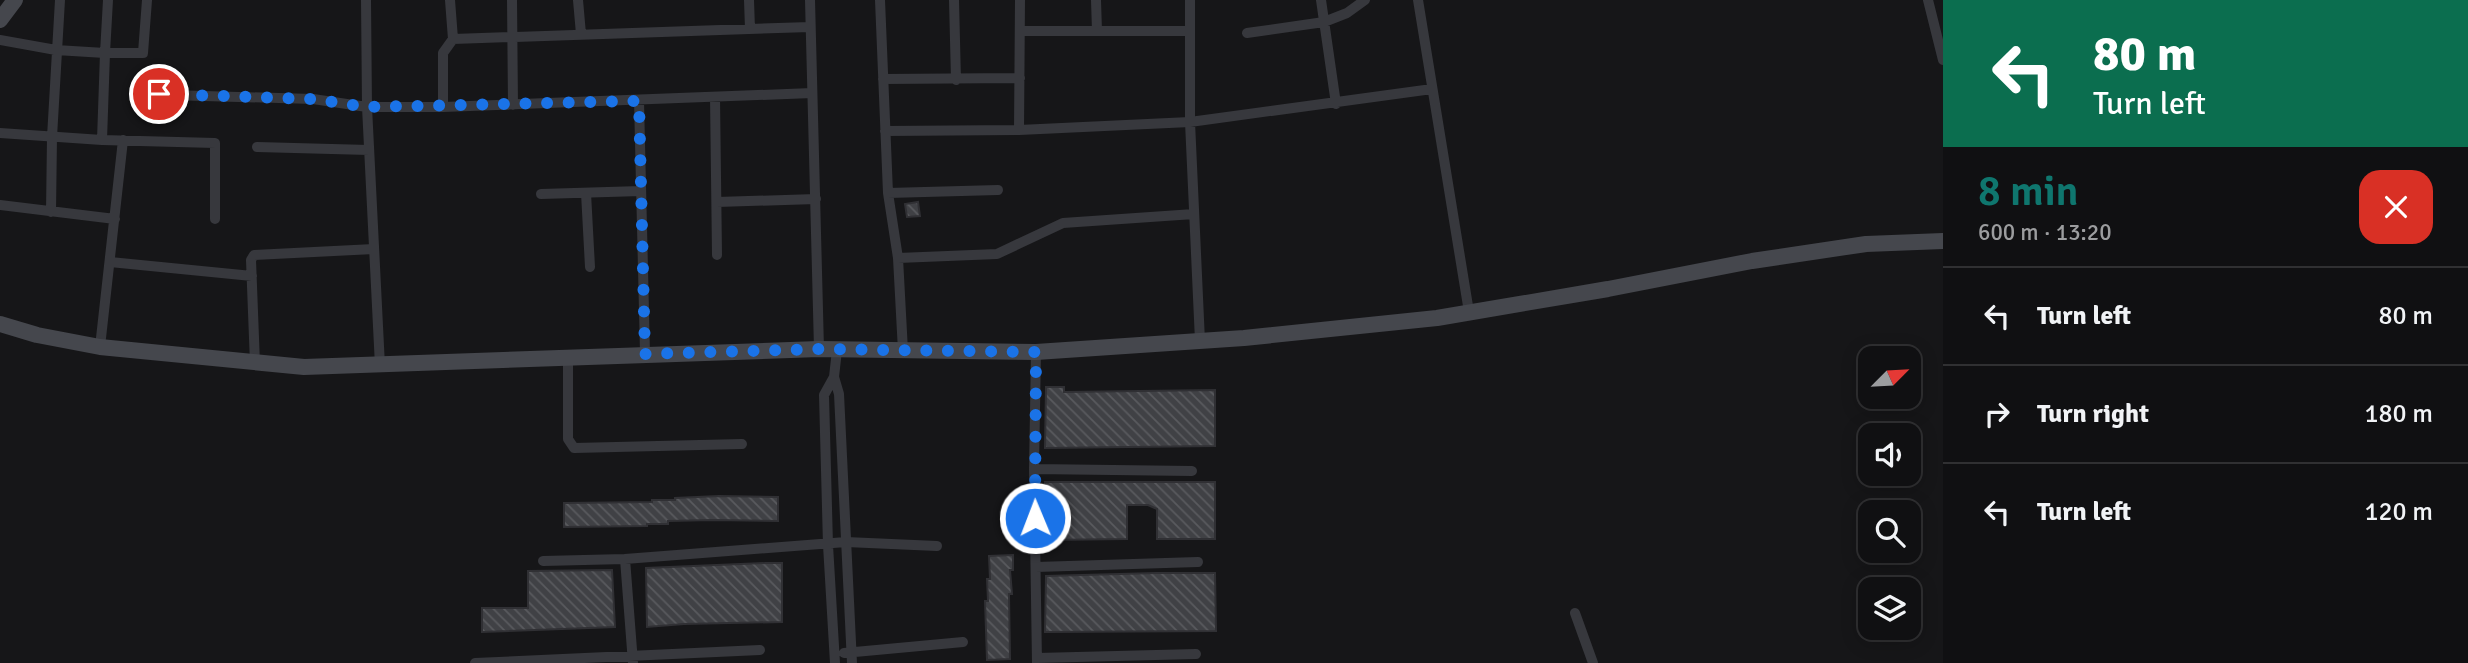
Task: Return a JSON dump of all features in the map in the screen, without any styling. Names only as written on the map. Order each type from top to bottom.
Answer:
[{"type":"street","points":[[0,20],[15,0]]},
{"type":"street","points":[[51,212],[56,50],[61,0]]},
{"type":"street","points":[[102,140],[108,0]]},
{"type":"street","points":[[0,40],[56,50],[143,53],[147,0]]},
{"type":"street","points":[[366,0],[367,107],[380,366]]},
{"type":"street","points":[[443,107],[443,53],[453,39],[450,0]]},
{"type":"street","points":[[512,0],[513,105]]},
{"type":"street","points":[[578,0],[581,34]]},
{"type":"street","points":[[749,0],[750,29]]},
{"type":"street","points":[[810,0],[819,349]]},
{"type":"street","points":[[880,0],[888,193],[898,258],[903,351]]},
{"type":"street","points":[[954,0],[956,80]]},
{"type":"street","points":[[1019,130],[1020,0]]},
{"type":"street","points":[[1096,0],[1097,31]]},
{"type":"street","points":[[1190,0],[1190,122],[1200,341]]},
{"type":"street","points":[[1321,0],[1336,104]]},
{"type":"street","points":[[1247,33],[1324,22],[1347,13],[1365,0]]},
{"type":"street","points":[[1418,0],[1469,312]]},
{"type":"street","points":[[1928,0],[1943,60]]},
{"type":"street","points":[[453,39],[810,27]]},
{"type":"street","points":[[1021,31],[1190,31]]},
{"type":"street","points":[[883,79],[1020,78]]},
{"type":"street","points":[[885,131],[1019,130],[1190,122],[1432,89]]},
{"type":"street","points":[[134,94],[313,99],[367,107],[443,107],[813,93]]},
{"type":"street","points":[[715,97],[717,255]]},
{"type":"street","points":[[639,101],[645,354]]},
{"type":"street","points":[[0,134],[215,143],[215,219]]},
{"type":"street","points":[[100,346],[123,140]]},
{"type":"street","points":[[257,147],[369,150]]},
{"type":"street","points":[[888,193],[998,190]]},
{"type":"street","points":[[541,194],[641,191]]},
{"type":"street","points":[[586,193],[590,267]]},
{"type":"street","points":[[717,202],[816,199]]},
{"type":"street","points":[[0,205],[115,219]]},
{"type":"street","points":[[898,258],[997,254],[1063,223],[1194,214]]},
{"type":"street","points":[[0,324],[37,335],[100,346],[304,367],[819,349],[1036,352],[1258,337],[1469,312],[1765,259],[1866,244],[1943,241]]},
{"type":"street","points":[[255,364],[252,257],[257,254],[374,249]]},
{"type":"street","points":[[110,262],[252,276]]},
{"type":"street","points":[[837,350],[834,377],[824,395],[828,545],[835,658],[852,658],[963,642]]},
{"type":"street","points":[[1036,352],[1034,469],[1037,661],[1196,654]]},
{"type":"street","points":[[568,357],[568,439],[574,448],[742,444]]},
{"type":"street","points":[[834,377],[839,394],[852,658]]},
{"type":"street","points":[[1034,469],[1192,471]]},
{"type":"street","points":[[543,561],[625,559],[846,542],[937,545]]},
{"type":"street","points":[[625,559],[633,659]]},
{"type":"street","points":[[1036,567],[1198,562]]},
{"type":"street","points":[[1575,613],[1593,663]]},
{"type":"street","points":[[475,663],[633,659],[760,650]]},
{"type":"building","points":[[918,202],[920,216],[907,217],[905,204]]},
{"type":"building","points":[[1046,387],[1064,387],[1064,392],[1215,390],[1215,446],[1045,448]]},
{"type":"building","points":[[1045,482],[1215,482],[1215,539],[1157,539],[1157,509],[1148,505],[1127,505],[1127,539],[1045,540]]},
{"type":"building","points":[[719,496],[778,497],[778,521],[668,521],[668,524],[647,526],[564,527],[564,503],[652,502]]},
{"type":"building","points":[[1013,555],[1013,570],[1010,570],[1012,594],[1009,594],[1010,659],[987,660],[985,601],[988,601],[987,579],[990,579],[989,556]]},
{"type":"building","points":[[782,563],[782,622],[647,627],[646,568]]},
{"type":"building","points":[[612,570],[615,627],[482,632],[482,608],[528,608],[528,571]]},
{"type":"building","points":[[1215,573],[1216,631],[1045,632],[1046,576]]},
{"type":"route","points":[[159,94],[313,99],[367,107],[639,101],[645,354],[819,349],[1036,352],[1035,518]]}]
